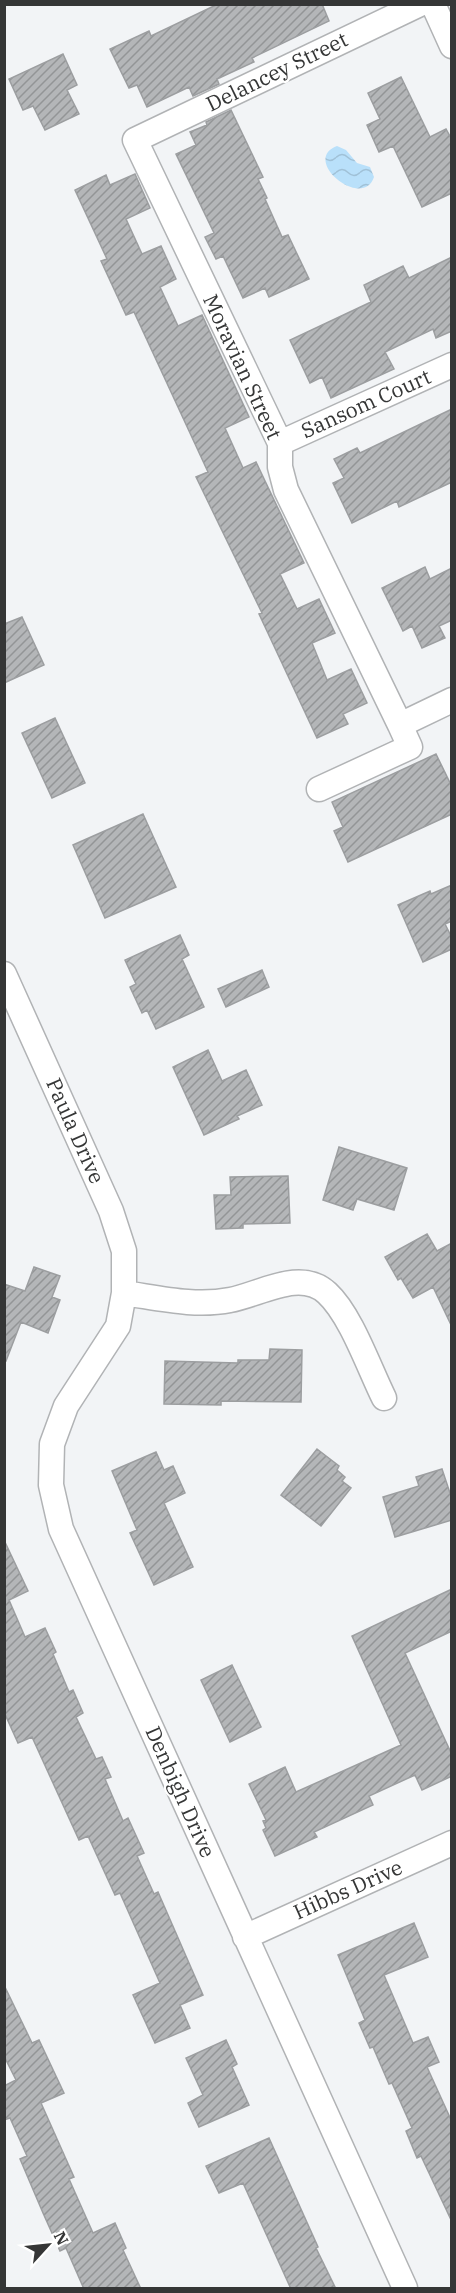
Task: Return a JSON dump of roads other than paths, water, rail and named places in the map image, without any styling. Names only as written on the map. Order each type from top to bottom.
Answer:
[{"type":"street","name":"Delancey Street","points":[[135,140],[420,4]]},
{"type":"street","points":[[433,4],[452,46]]},
{"type":"street","name":"Moravian Street","points":[[135,140],[280,443],[280,467],[286,490],[410,747],[319,789]]},
{"type":"street","name":"Sansom Court","points":[[280,443],[452,364]]},
{"type":"street","points":[[400,726],[452,700]]},
{"type":"street","name":"Paula Drive","points":[[4,974],[111,1211],[124,1251],[124,1293]]},
{"type":"street","points":[[124,1293],[197,1303],[230,1300],[296,1283],[312,1284],[326,1293],[345,1317],[384,1398]]},
{"type":"street","name":"Denbigh Drive","points":[[124,1293],[118,1326],[66,1406],[52,1444],[51,1485],[61,1529],[405,2289]]},
{"type":"street","name":"Hibbs Drive","points":[[245,1937],[452,1844]]},
{"type":"water","points":[[337,146],[346,150],[357,163],[370,167],[374,177],[368,186],[358,188],[348,186],[330,171],[326,162],[328,153]]}]
